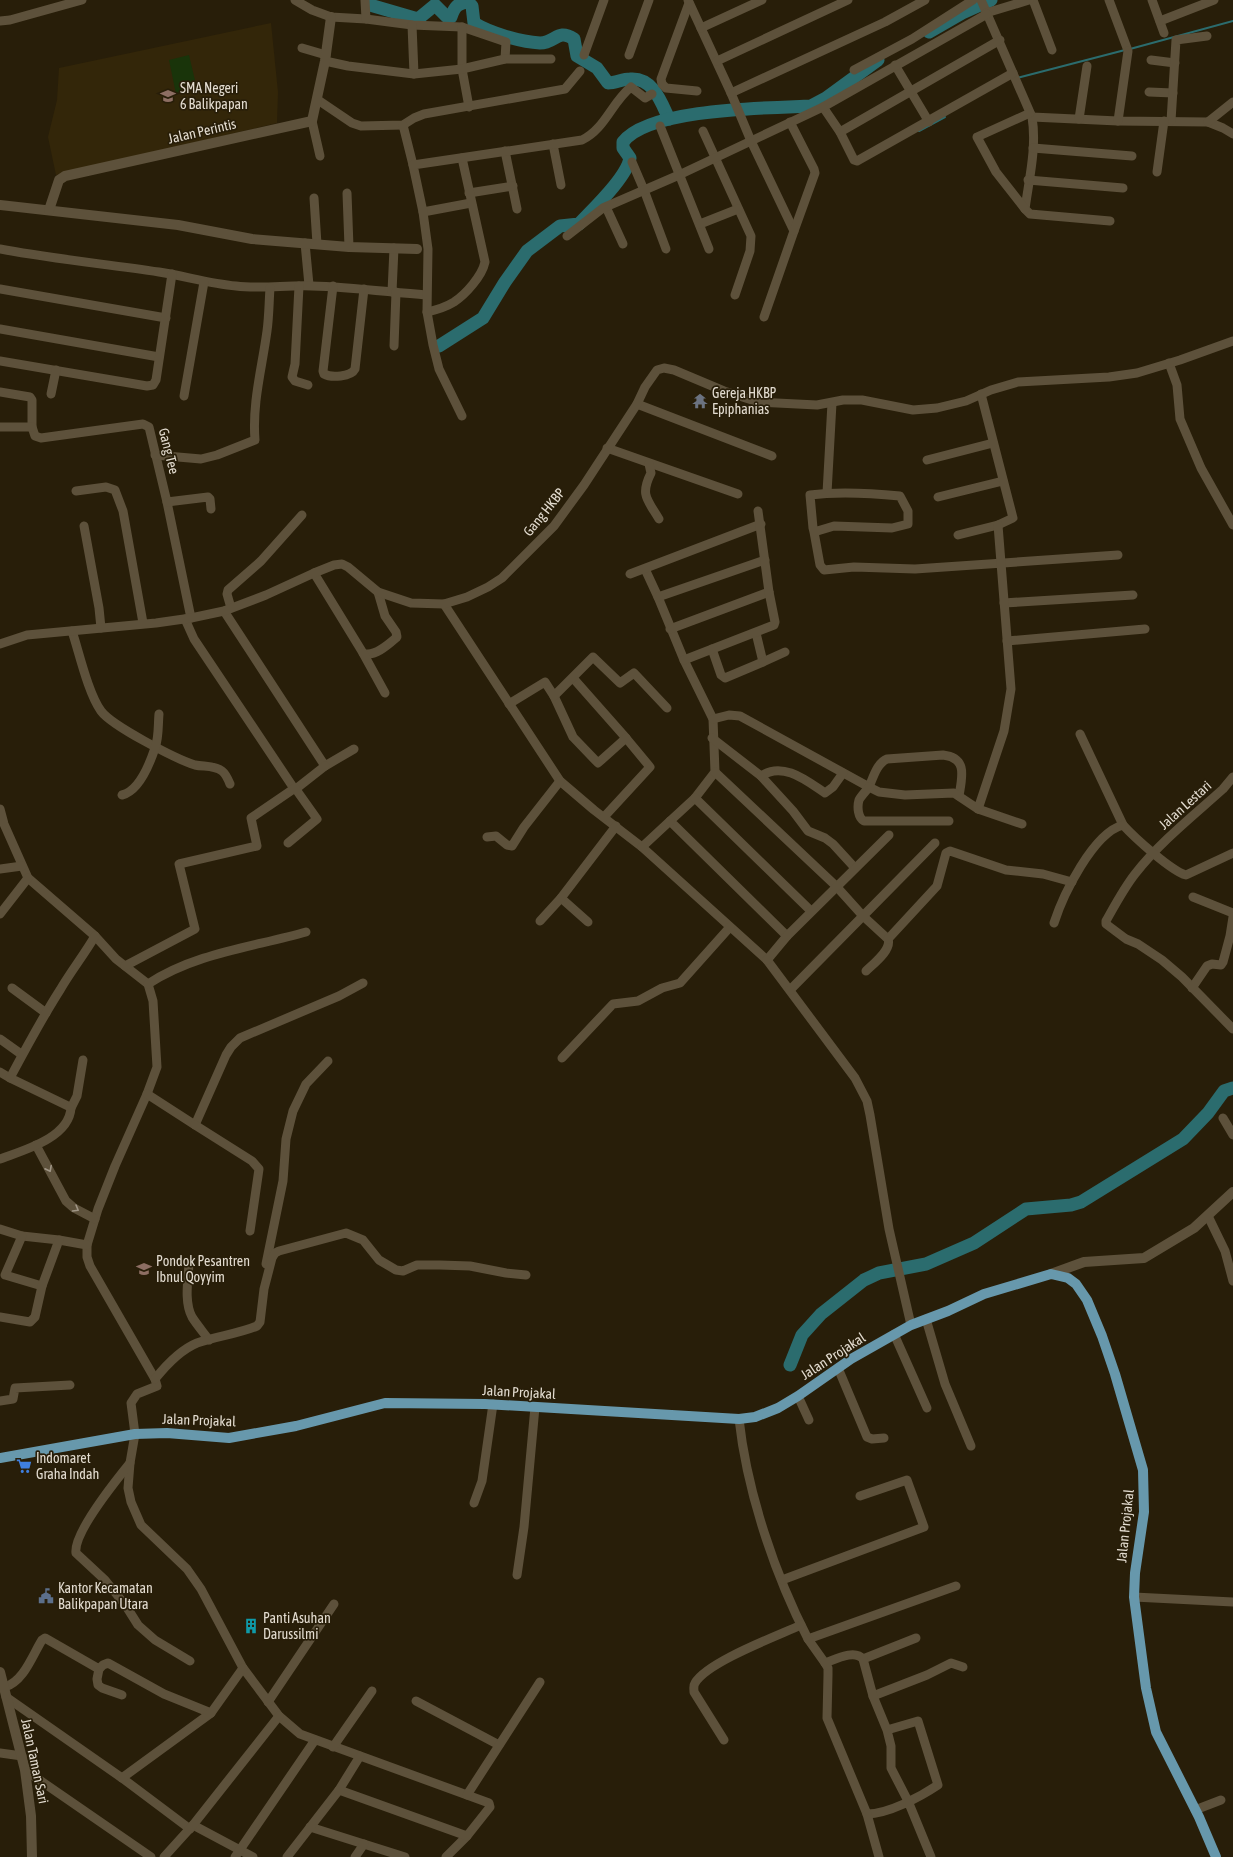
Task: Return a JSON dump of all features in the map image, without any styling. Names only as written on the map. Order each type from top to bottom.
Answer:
[{"type":"main road","name":"Jalan Projakal","points":[[0,1458],[135,1434],[167,1433],[229,1438],[296,1426],[385,1402],[493,1404],[739,1420],[755,1417],[778,1408],[838,1368],[911,1325],[948,1311],[984,1294],[1051,1274],[1068,1278],[1076,1284],[1087,1300],[1102,1336],[1143,1470],[1144,1512],[1135,1573],[1134,1597],[1146,1688],[1153,1723],[1216,1857]]},
{"type":"street","points":[[0,21],[10,20],[82,0]]},
{"type":"street","points":[[295,0],[312,10],[331,17],[366,18],[412,25],[462,27],[506,42],[505,59]]},
{"type":"street","points":[[366,0],[366,18]]},
{"type":"street","points":[[584,55],[604,0]]},
{"type":"street","points":[[630,56],[649,0]]},
{"type":"street","points":[[701,28],[762,0]]},
{"type":"street","points":[[717,61],[848,0]]},
{"type":"street","points":[[732,93],[885,22],[914,3],[925,0]]},
{"type":"street","points":[[854,70],[912,39],[973,0]]},
{"type":"street","points":[[981,0],[1018,83],[1031,115],[1034,129],[1025,209]]},
{"type":"street","points":[[567,236],[606,206],[679,175],[823,107],[986,13],[1029,0]]},
{"type":"street","points":[[1034,0],[1052,50]]},
{"type":"street","points":[[1109,0],[1127,50],[1118,121]]},
{"type":"street","points":[[1152,0],[1164,33]]},
{"type":"street","points":[[1160,21],[1214,0]]},
{"type":"street","points":[[688,1],[732,93],[751,141],[794,231]]},
{"type":"street","points":[[688,1],[661,79],[662,84],[666,88],[697,90]]},
{"type":"street","points":[[320,156],[312,121],[318,100],[326,58],[331,17]]},
{"type":"street","points":[[412,25],[414,74]]},
{"type":"street","points":[[462,27],[462,69],[469,107]]},
{"type":"street","points":[[1158,172],[1173,93],[1176,40],[1207,36]]},
{"type":"street","points":[[840,132],[1000,40]]},
{"type":"street","points":[[302,48],[348,66],[414,74],[462,69],[505,59],[551,59]]},
{"type":"street","points":[[1151,60],[1175,63]]},
{"type":"street","points":[[895,65],[928,122]]},
{"type":"street","points":[[1079,118],[1087,66]]},
{"type":"street","points":[[318,100],[352,123],[361,126],[403,125],[424,114],[565,89],[580,72]]},
{"type":"street","points":[[823,107],[840,132],[854,160],[857,161],[1013,73]]},
{"type":"street","points":[[412,165],[582,140],[598,130],[631,87],[645,98],[652,94]]},
{"type":"street","points":[[1149,92],[1173,93]]},
{"type":"street","points":[[1208,122],[1233,102]]},
{"type":"street","points":[[1110,221],[1030,214],[996,172],[977,138],[1031,115],[1118,121],[1208,122],[1233,133]]},
{"type":"street","name":"Jalan Perintis","points":[[49,210],[59,180],[65,176],[312,121]]},
{"type":"street","points":[[764,317],[815,174],[814,169],[790,122]]},
{"type":"street","points":[[403,125],[423,212],[428,249],[429,271],[426,295],[427,312],[439,369],[462,416]]},
{"type":"street","points":[[660,126],[709,249]]},
{"type":"street","points":[[703,130],[752,243],[735,295]]},
{"type":"street","points":[[553,144],[561,185]]},
{"type":"street","points":[[1033,148],[1132,156]]},
{"type":"street","points":[[505,151],[517,209]]},
{"type":"street","points":[[427,312],[455,301],[483,270],[485,262],[462,158]]},
{"type":"street","points":[[632,162],[666,249]]},
{"type":"street","points":[[1028,180],[1123,188]]},
{"type":"street","points":[[469,193],[513,186]]},
{"type":"street","points":[[347,193],[349,247]]},
{"type":"street","points":[[314,198],[317,244]]},
{"type":"street","points":[[423,212],[471,203]]},
{"type":"street","points":[[0,205],[178,225],[252,239],[349,247],[417,249]]},
{"type":"street","points":[[606,206],[623,244]]},
{"type":"street","points":[[700,224],[738,209]]},
{"type":"street","points":[[305,243],[309,286]]},
{"type":"street","points":[[394,248],[394,346]]},
{"type":"street","points":[[0,249],[49,258],[102,263],[172,274],[204,282],[235,286],[270,288],[333,286],[426,295]]},
{"type":"street","points":[[0,361],[147,386],[153,385],[156,380],[160,357],[172,274]]},
{"type":"street","points":[[184,396],[204,282]]},
{"type":"street","points":[[300,286],[295,364],[292,377],[298,383],[308,385]]},
{"type":"street","points":[[333,286],[323,371],[324,374],[328,376],[348,375],[355,369],[364,289]]},
{"type":"street","points":[[0,288],[166,318]]},
{"type":"street","points":[[155,455],[201,459],[217,456],[255,440],[254,423],[258,377],[268,329],[270,288]]},
{"type":"street","points":[[0,329],[160,357]]},
{"type":"street","name":"Gang HKBP","points":[[378,592],[411,603],[444,604],[467,597],[488,587],[510,571],[554,526],[637,404],[645,387],[657,370],[664,368],[674,370],[724,391],[758,402],[797,404],[832,403],[842,400],[862,400],[913,410],[937,408],[966,401],[981,394],[1018,382],[1109,377],[1137,373],[1233,341]]},
{"type":"street","points":[[1169,363],[1177,385],[1180,419],[1202,468],[1233,525]]},
{"type":"street","points":[[51,394],[56,370]]},
{"type":"street","points":[[0,392],[30,397],[32,400],[32,427],[0,427]]},
{"type":"street","points":[[958,535],[998,525],[1013,518],[981,394]]},
{"type":"street","points":[[827,493],[832,403]]},
{"type":"street","points":[[637,404],[772,456]]},
{"type":"street","name":"Gang Tee","points":[[32,427],[35,436],[41,438],[146,425],[149,427],[167,502],[188,619],[194,639],[317,819],[288,843]]},
{"type":"street","points":[[927,460],[993,443]]},
{"type":"street","points":[[607,448],[738,494]]},
{"type":"street","points":[[649,464],[651,473],[645,483],[645,494],[659,519]]},
{"type":"street","points":[[938,498],[1003,481]]},
{"type":"street","points":[[76,491],[106,487],[114,490],[123,511],[143,623]]},
{"type":"street","points":[[814,532],[834,526],[892,528],[908,524],[908,511],[900,496],[868,493],[827,493],[810,495],[814,532],[820,565],[824,570],[854,568],[915,569],[1118,555]]},
{"type":"street","points":[[167,502],[208,497],[210,499],[211,509]]},
{"type":"street","points":[[684,660],[774,625],[775,622],[768,592],[761,524],[758,511]]},
{"type":"street","points":[[302,515],[261,561],[228,590],[226,594],[228,609],[325,766]]},
{"type":"street","points":[[630,574],[761,524]]},
{"type":"street","points":[[978,809],[1004,732],[1011,689],[998,525]]},
{"type":"street","points":[[84,526],[99,608],[101,628]]},
{"type":"street","points":[[658,597],[765,560]]},
{"type":"street","points":[[0,644],[27,635],[188,619],[228,609],[266,595],[334,565],[342,564],[348,567],[378,592],[385,616],[396,632],[397,637],[372,654],[367,655],[363,653]]},
{"type":"street","points":[[645,569],[658,597],[670,629],[712,719],[715,772],[836,886],[863,916],[888,939],[889,943],[887,948],[866,971]]},
{"type":"street","points":[[314,573],[363,653],[385,693]]},
{"type":"street","points":[[670,629],[768,592]]},
{"type":"street","points":[[1004,603],[1133,595]]},
{"type":"street","points":[[444,604],[560,781],[642,847],[767,960],[855,1078],[867,1101],[889,1229],[911,1325]]},
{"type":"street","points":[[1007,641],[1145,628]]},
{"type":"street","points":[[72,631],[85,673],[101,711],[113,723],[156,747],[196,765],[218,769],[225,775],[230,784]]},
{"type":"street","points":[[756,633],[763,662]]},
{"type":"street","points":[[712,649],[721,675],[725,678],[785,652]]},
{"type":"street","points":[[554,696],[593,657],[620,683],[634,673],[667,708]]},
{"type":"street","points":[[573,678],[650,767],[604,817]]},
{"type":"street","points":[[510,704],[545,682],[554,696],[573,737],[598,763],[626,738]]},
{"type":"street","points":[[122,795],[130,792],[139,782],[156,747],[159,714]]},
{"type":"street","points":[[712,719],[729,715],[740,716],[869,787],[886,793],[905,795],[952,793],[978,809],[1022,824]]},
{"type":"street","points":[[1080,734],[1123,824],[1131,834],[1180,873],[1186,875],[1233,853]]},
{"type":"street","points":[[712,738],[761,776],[808,830],[825,838],[833,844],[856,868]]},
{"type":"street","points":[[125,966],[195,929],[179,864],[257,846],[251,818],[325,766],[354,748]]},
{"type":"street","points":[[949,820],[864,821],[860,819],[859,815],[859,800],[869,787],[882,761],[887,759],[943,755],[952,756],[959,761],[962,774],[958,796]]},
{"type":"street","points":[[642,847],[695,798],[715,772]]},
{"type":"street","points":[[761,776],[772,772],[788,772],[806,779],[825,794],[833,787],[843,773]]},
{"type":"street","name":"Jalan Lestari","points":[[1192,988],[1182,976],[1156,955],[1138,944],[1126,940],[1106,924],[1106,921],[1125,887],[1154,852],[1223,789],[1233,777]]},
{"type":"street","points":[[487,837],[496,836],[512,846],[524,827],[560,781]]},
{"type":"street","points":[[695,798],[811,911]]},
{"type":"street","points":[[0,809],[4,824],[28,878],[95,936],[103,947],[148,984],[153,1001],[157,1067],[148,1094],[115,1166],[87,1245],[87,1257],[90,1266],[155,1378],[157,1386],[137,1394],[131,1403],[135,1434],[130,1463],[128,1488],[131,1502],[141,1525],[187,1569],[200,1589],[243,1668],[279,1716],[293,1729],[333,1747],[489,1804],[490,1807],[467,1836],[446,1857]]},
{"type":"street","points":[[670,821],[787,936]]},
{"type":"street","points":[[1054,923],[1060,903],[1096,844],[1113,829],[1123,824]]},
{"type":"street","points":[[540,921],[561,898],[616,826]]},
{"type":"street","points":[[767,960],[811,911],[889,835]]},
{"type":"street","points":[[790,990],[935,843]]},
{"type":"street","points":[[888,939],[937,886],[946,853],[950,851],[1006,870],[1043,874],[1072,882]]},
{"type":"street","points":[[0,869],[22,866]]},
{"type":"street","points":[[0,914],[28,878]]},
{"type":"street","points":[[1193,897],[1233,913]]},
{"type":"street","points":[[561,898],[588,922]]},
{"type":"street","points":[[1233,917],[1224,962],[1221,965],[1212,964],[1207,966],[1192,988],[1233,1029]]},
{"type":"street","points":[[562,1058],[613,1004],[638,1001],[662,988],[680,983],[730,927]]},
{"type":"street","points":[[148,984],[171,970],[218,954],[306,932]]},
{"type":"street","points":[[10,1078],[21,1054],[60,989],[83,957],[95,936]]},
{"type":"street","points":[[195,1125],[226,1055],[231,1047],[240,1038],[339,996],[363,983]]},
{"type":"street","points":[[12,988],[46,1013]]},
{"type":"street","points":[[0,1039],[21,1054]]},
{"type":"street","points":[[0,1159],[36,1145],[63,1127],[70,1117],[83,1060]]},
{"type":"street","points":[[264,1289],[263,1274],[284,1181],[286,1139],[290,1119],[298,1097],[306,1084],[328,1061]]},
{"type":"street","points":[[0,1072],[71,1108]]},
{"type":"street","points":[[148,1094],[252,1161],[259,1169],[250,1231]]},
{"type":"street","points":[[1223,1118],[1233,1136]]},
{"type":"street","points":[[36,1145],[66,1201],[74,1208],[95,1219]]},
{"type":"street","points":[[1051,1274],[1084,1262],[1144,1258],[1194,1228],[1233,1192]]},
{"type":"street","points":[[1208,1216],[1229,1250],[1233,1281]]},
{"type":"street","points":[[0,1230],[22,1236],[87,1245]]},
{"type":"street","points":[[155,1378],[167,1364],[180,1353],[197,1343],[257,1326],[260,1322],[264,1289],[272,1258],[279,1251],[346,1233],[363,1240],[380,1260],[396,1270],[403,1271],[417,1265],[470,1266],[526,1275]]},
{"type":"street","points":[[22,1236],[6,1275],[42,1286]]},
{"type":"street","points":[[0,1317],[30,1322],[35,1317],[42,1286],[59,1240]]},
{"type":"street","points":[[189,1264],[188,1297],[190,1309],[193,1318],[209,1340]]},
{"type":"street","points":[[926,1319],[945,1384],[970,1446]]},
{"type":"street","points":[[894,1334],[927,1408]]},
{"type":"street","points":[[838,1368],[867,1437],[872,1439],[884,1438]]},
{"type":"street","points":[[0,1401],[12,1399],[15,1388],[70,1385]]},
{"type":"street","points":[[798,1396],[809,1420]]},
{"type":"street","points":[[474,1503],[482,1481],[493,1404]]},
{"type":"street","points":[[517,1575],[524,1527],[535,1407]]},
{"type":"street","points":[[739,1420],[751,1486],[782,1580],[808,1639],[825,1663],[828,1675],[827,1718],[867,1814],[879,1857]]},
{"type":"street","points":[[130,1463],[106,1494],[86,1524],[75,1549],[76,1553],[105,1580],[126,1606],[138,1625],[155,1640],[190,1661]]},
{"type":"street","points":[[782,1580],[924,1527],[907,1480],[860,1496]]},
{"type":"street","points":[[808,1639],[956,1586]]},
{"type":"street","points":[[1134,1597],[1233,1602]]},
{"type":"street","points":[[268,1702],[334,1604]]},
{"type":"street","points":[[724,1740],[694,1692],[694,1685],[700,1677],[714,1667],[744,1651],[802,1626]]},
{"type":"street","points":[[100,1669],[45,1638],[42,1640],[21,1676],[5,1692],[122,1778],[192,1827],[237,1854],[253,1857]]},
{"type":"street","points":[[863,1659],[916,1638]]},
{"type":"street","points":[[825,1663],[855,1654],[861,1656],[863,1659],[873,1696],[887,1730],[891,1746],[891,1768],[908,1801],[931,1857]]},
{"type":"street","points":[[122,1695],[102,1688],[98,1685],[97,1679],[103,1664],[108,1663],[164,1694],[211,1713]]},
{"type":"street","points":[[873,1696],[909,1683],[951,1663],[963,1667]]},
{"type":"street","points":[[122,1778],[211,1713],[243,1668]]},
{"type":"street","name":"Jalan Taman Sari","points":[[0,1672],[25,1770],[31,1816],[32,1857]]},
{"type":"street","points":[[467,1795],[540,1682]]},
{"type":"street","points":[[333,1747],[372,1691]]},
{"type":"street","points":[[416,1701],[499,1745]]},
{"type":"street","points":[[164,1857],[192,1827],[279,1716]]},
{"type":"street","points":[[867,1814],[878,1814],[908,1801],[938,1785],[918,1721],[887,1730]]},
{"type":"street","points":[[237,1854],[315,1740]]},
{"type":"street","points":[[0,1753],[22,1756]]},
{"type":"street","points":[[287,1857],[339,1790],[360,1756]]},
{"type":"street","points":[[25,1770],[151,1857]]},
{"type":"street","points":[[339,1790],[467,1836]]},
{"type":"street","points":[[1195,1810],[1221,1800]]},
{"type":"street","points":[[310,1827],[405,1857]]},
{"type":"street","points":[[355,1857],[364,1844]]},
{"type":"shaded area","name":"SMA Negeri 6 Balikpapan","points":[[271,23],[278,92],[277,123],[56,175],[48,137],[57,100],[59,68]]},
{"type":"green space","points":[[189,55],[197,89],[176,94],[169,60]]},
{"type":"waterway","points":[[929,32],[962,13],[991,0]]},
{"type":"waterway","points":[[370,5],[418,19],[435,5],[447,17],[451,17],[456,6],[468,2],[472,6],[474,23],[497,33],[524,41],[540,43],[550,41],[560,35],[568,36],[574,39],[577,56],[597,68],[608,83],[627,79],[638,79],[650,86],[659,98],[669,119]]},
{"type":"waterway","points":[[1130,49],[1233,21]]},
{"type":"waterway","points":[[1017,78],[1125,50]]},
{"type":"waterway","points":[[439,346],[483,318],[505,282],[527,251],[560,226],[579,224],[600,202],[628,166],[630,158],[623,148],[623,142],[637,131],[657,122],[683,116],[739,109],[811,106],[826,98],[878,60]]},
{"type":"waterway","points":[[919,131],[945,117]]},
{"type":"waterway","points":[[790,1365],[802,1335],[821,1314],[864,1280],[879,1273],[926,1264],[974,1243],[1026,1209],[1071,1205],[1081,1202],[1183,1139],[1208,1113],[1224,1091],[1233,1088]]},
{"type":"place","name":"SMA Negeri 6 Balikpapan","points":[[168,96]]},
{"type":"place","name":"Gereja HKBP Epiphanias","points":[[700,401]]},
{"type":"place","name":"Pondok Pesantren Ibnul Qoyyim","points":[[144,1269]]},
{"type":"place","name":"Indomaret Graha Indah","points":[[24,1466]]},
{"type":"place","name":"Kantor Kecamatan Balikpapan Utara","points":[[46,1596]]},
{"type":"place","name":"Panti Asuhan Darussilmi","points":[[251,1626]]}]
